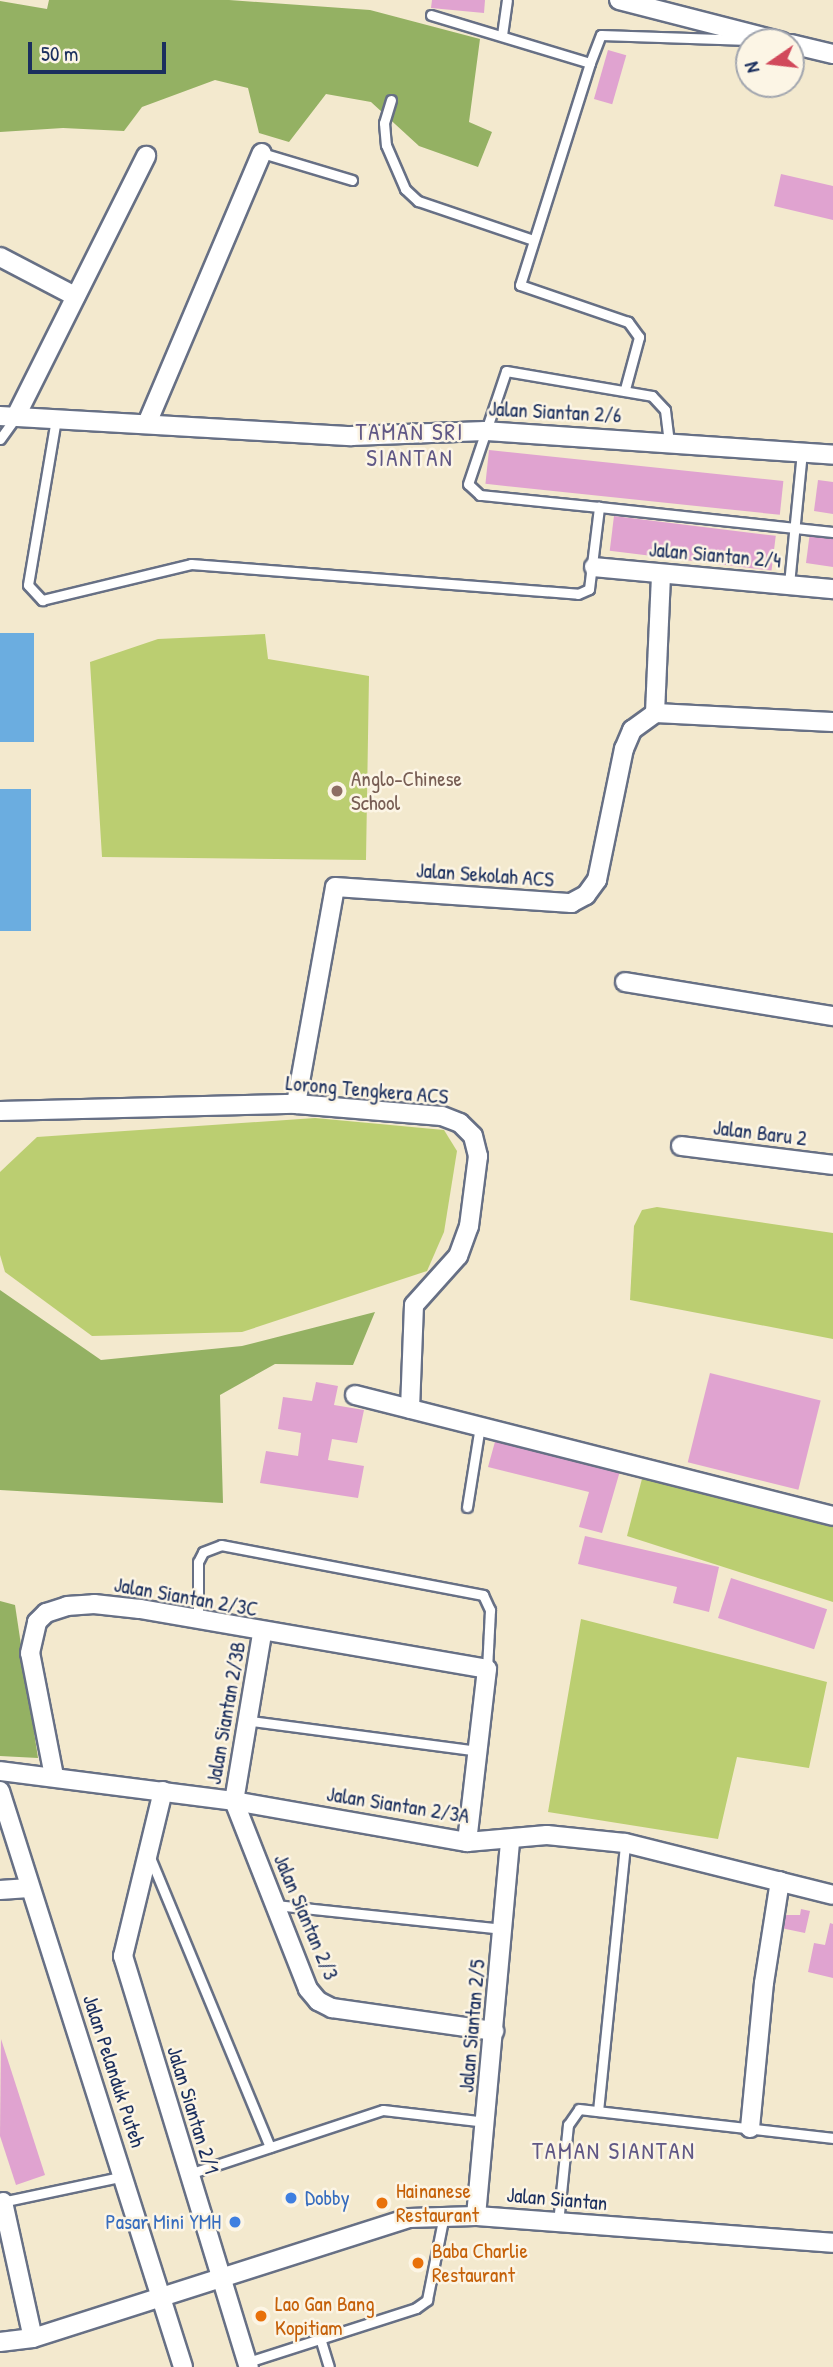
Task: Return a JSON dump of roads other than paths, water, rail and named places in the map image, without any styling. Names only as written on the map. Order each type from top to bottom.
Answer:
[{"type":"street","points":[[620,0],[735,30]]},
{"type":"street","points":[[805,47],[833,54]]},
{"type":"street","points":[[148,421],[262,153]]},
{"type":"street","points":[[8,416],[75,296],[146,156]]},
{"type":"street","points":[[0,257],[75,296]]},
{"type":"street","name":"Jalan Siantan 2/6","points":[[8,416],[148,421],[351,436],[485,431],[669,441],[833,455]]},
{"type":"street","name":"Jalan Siantan 2/4","points":[[594,567],[833,589]]},
{"type":"street","points":[[661,574],[655,713],[833,722]]},
{"type":"street","name":"Jalan Sekolah ACS","points":[[296,1104],[335,887],[571,903],[586,895],[597,880],[624,749],[632,730],[655,713]]},
{"type":"street","points":[[625,982],[833,1016]]},
{"type":"street","name":"Lorong Tengkera ACS","points":[[0,1111],[296,1104],[442,1116],[460,1123],[472,1136],[478,1156],[469,1226],[458,1256],[414,1305],[410,1409]]},
{"type":"street","name":"Jalan Baru 2","points":[[681,1146],[833,1166]]},
{"type":"street","points":[[355,1395],[833,1516]]},
{"type":"street","name":"Jalan Siantan 2/3C","points":[[54,1776],[30,1653],[37,1622],[46,1613],[94,1604],[262,1634],[487,1669]]},
{"type":"street","name":"Jalan Siantan 2/3B","points":[[234,1801],[251,1721],[262,1634]]},
{"type":"street","points":[[467,1842],[487,1669]]},
{"type":"street","name":"Jalan Siantan 2/3A","points":[[0,1771],[234,1801],[467,1842],[547,1835],[625,1843],[833,1895]]},
{"type":"street","name":"Jalan Pelanduk Puteh","points":[[0,1791],[29,1888],[163,2297],[183,2367]]},
{"type":"street","points":[[149,1853],[163,1791]]},
{"type":"street","name":"Jalan Siantan 2/3","points":[[234,1801],[308,1989],[318,2001],[332,2008],[494,2031]]},
{"type":"street","name":"Jalan Siantan 2/5","points":[[476,2216],[504,1930],[510,1840]]},
{"type":"street","name":"Jalan Siantan 2/1","points":[[149,1853],[122,1956],[248,2365]]},
{"type":"street","points":[[750,2128],[764,1983],[780,1881]]},
{"type":"street","points":[[0,1890],[29,1888]]},
{"type":"street","points":[[1,2202],[33,2338]]},
{"type":"street","name":"Jalan Siantan","points":[[0,2342],[33,2338],[409,2218],[476,2216],[833,2243]]},
{"type":"lane","points":[[502,35],[506,0]]},
{"type":"lane","points":[[431,15],[590,63]]},
{"type":"lane","points":[[625,389],[639,337],[628,322],[520,285],[533,240],[601,35],[735,40]]},
{"type":"lane","points":[[391,100],[384,123],[386,145],[405,189],[418,201],[533,240]]},
{"type":"lane","points":[[262,153],[352,180]]},
{"type":"lane","points":[[669,441],[665,410],[652,396],[625,389],[506,371],[469,476],[472,492],[833,532]]},
{"type":"lane","points":[[0,439],[8,416]]},
{"type":"lane","points":[[57,418],[28,586],[42,600],[191,564],[565,595],[589,589],[594,567],[599,507]]},
{"type":"lane","points":[[789,584],[802,452]]},
{"type":"lane","points":[[467,1507],[480,1426]]},
{"type":"lane","points":[[198,1623],[198,1562],[211,1546],[221,1545],[483,1595],[490,1610],[487,1669]]},
{"type":"lane","points":[[251,1721],[479,1751]]},
{"type":"lane","points":[[598,2111],[625,1843]]},
{"type":"lane","points":[[149,1853],[270,2147]]},
{"type":"lane","points":[[274,1905],[504,1930]]},
{"type":"lane","points":[[558,2223],[568,2125],[579,2109],[833,2138]]},
{"type":"lane","points":[[189,2174],[383,2110],[486,2122]]},
{"type":"lane","points":[[1,2202],[124,2176]]},
{"type":"lane","points":[[248,2365],[320,2338],[416,2308],[427,2300],[444,2215]]},
{"type":"lane","points":[[320,2338],[328,2367]]},
{"type":"water","points":[[0,633],[34,633],[34,742],[0,742]]},
{"type":"water","points":[[0,789],[31,789],[31,931],[0,931]]},
{"type":"place","name":"Anglo-Chinese School","points":[[337,791]]},
{"type":"place","name":"Dobby","points":[[291,2198]]},
{"type":"place","name":"Hainanese Restaurant","points":[[382,2203]]},
{"type":"place","name":"Pasar Mini YMH","points":[[235,2222]]},
{"type":"place","name":"Baba Charlie Restaurant","points":[[418,2263]]},
{"type":"place","name":"Lao Gan Bang Kopitiam","points":[[261,2316]]},
{"type":"district","name":"TAMAN SRI SIANTAN","points":[[410,445]]},
{"type":"district","name":"TAMAN SIANTAN","points":[[614,2151]]}]
